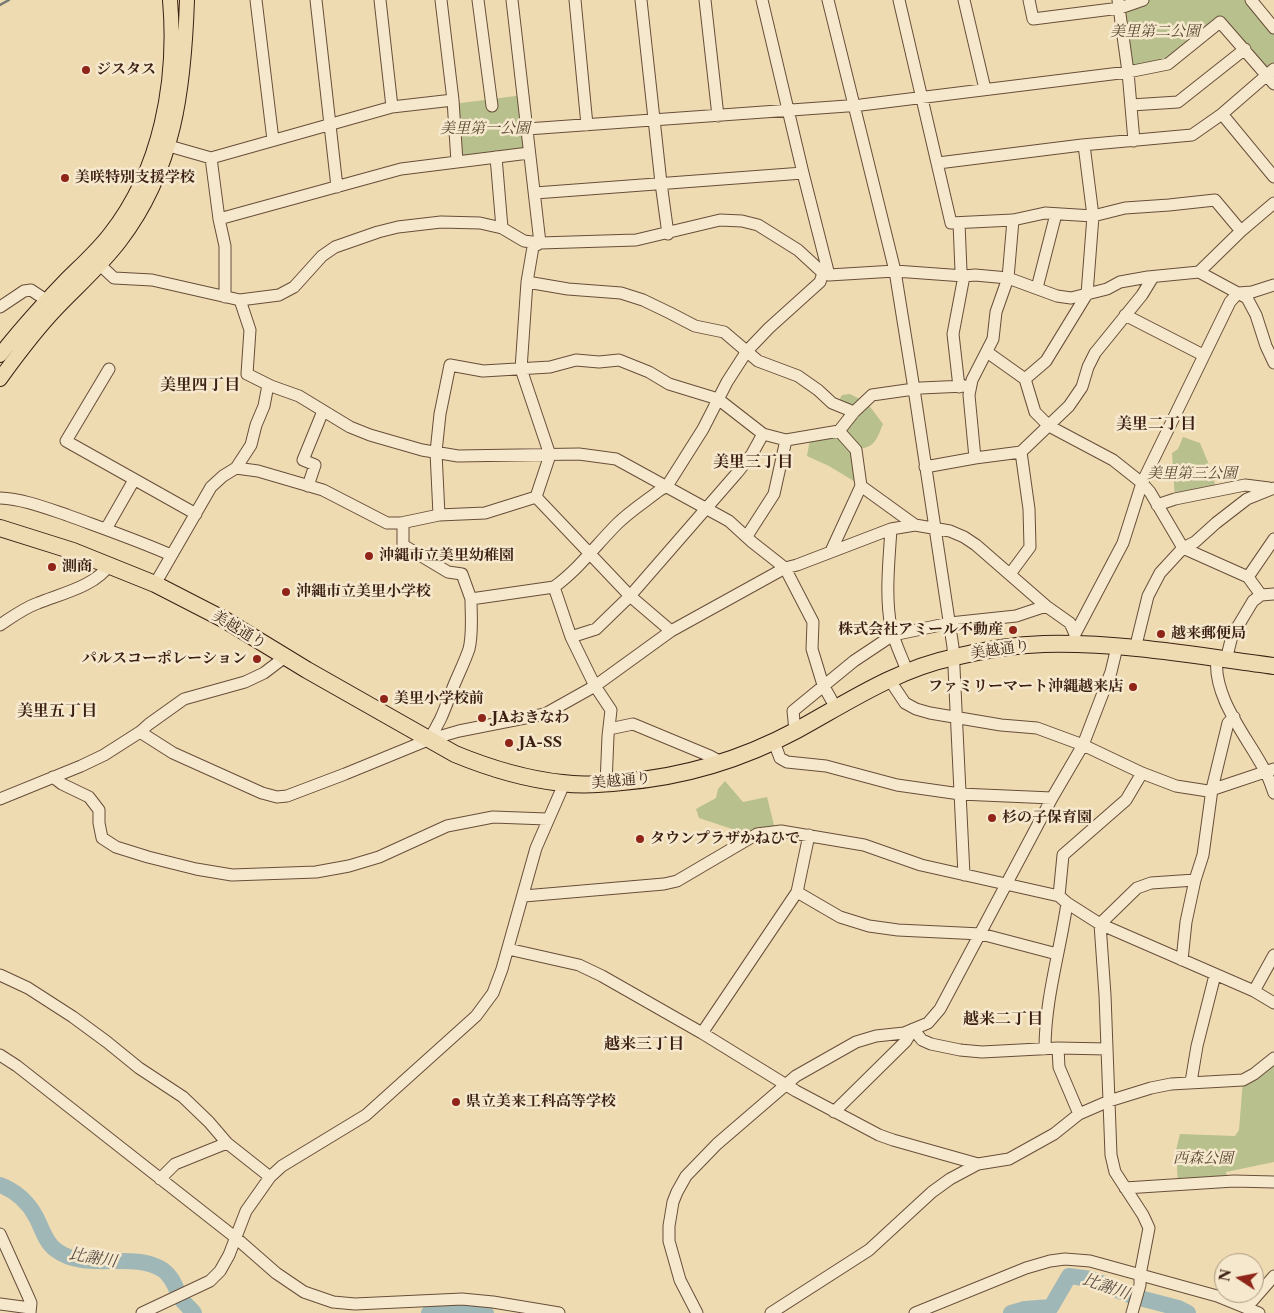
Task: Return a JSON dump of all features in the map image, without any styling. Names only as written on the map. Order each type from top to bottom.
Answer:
[{"type":"highway","name":"美越通り","points":[[0,528],[73,551],[155,584],[225,620],[285,657],[455,754],[518,775],[564,784],[606,784],[651,780],[723,763],[774,742],[889,679],[907,671],[954,657],[1074,639],[1117,647],[1274,666]]},
{"type":"main road","points":[[0,355],[46,300],[110,235],[131,204],[145,174],[156,142],[171,76],[173,29],[170,0]]},
{"type":"main road","points":[[0,379],[23,347],[120,242],[141,211],[157,180],[169,146],[182,78],[186,0]]},
{"type":"street","points":[[256,0],[273,140]]},
{"type":"street","points":[[316,0],[337,187]]},
{"type":"street","points":[[380,0],[392,107]]},
{"type":"street","points":[[442,0],[453,100],[457,162]]},
{"type":"street","points":[[478,0],[492,106]]},
{"type":"street","points":[[512,0],[540,243]]},
{"type":"street","points":[[575,0],[587,125]]},
{"type":"street","points":[[641,0],[668,234]]},
{"type":"street","points":[[705,0],[718,116]]},
{"type":"street","points":[[471,599],[554,587],[590,555],[618,523],[667,486],[703,429],[726,382],[747,351],[820,282],[826,274],[762,0]]},
{"type":"street","points":[[828,0],[895,271],[914,389],[954,657],[964,875]]},
{"type":"street","points":[[899,0],[951,223],[1013,220],[1045,213],[1093,216],[1125,208],[1169,206],[1215,200],[1241,231]]},
{"type":"street","points":[[964,0],[985,89]]},
{"type":"street","points":[[1029,0],[1033,19],[1143,0]]},
{"type":"street","points":[[1251,0],[1274,28]]},
{"type":"street","points":[[1119,4],[1128,72],[1134,141]]},
{"type":"street","points":[[527,129],[854,105],[1128,72],[1168,64],[1220,22],[1272,76],[1192,135],[1084,145],[938,163]]},
{"type":"street","points":[[1131,106],[1178,102],[1245,49]]},
{"type":"street","points":[[169,146],[211,158],[392,107],[453,100]]},
{"type":"street","points":[[1222,114],[1274,178]]},
{"type":"street","points":[[1025,379],[1046,361],[1086,294],[1093,216],[1084,145]]},
{"type":"street","points":[[219,219],[401,170],[529,153]]},
{"type":"street","points":[[496,157],[502,228]]},
{"type":"street","points":[[211,158],[219,219],[225,246],[225,297]]},
{"type":"street","points":[[535,193],[803,173]]},
{"type":"street","points":[[1199,272],[1241,231],[1274,203]]},
{"type":"street","points":[[1037,288],[1056,214]]},
{"type":"street","points":[[100,265],[114,278],[152,280],[240,300],[279,295],[294,287],[322,256],[336,247],[398,227],[441,222],[480,222],[502,228],[524,241],[540,243],[636,240],[668,234],[720,220],[742,221],[758,225],[798,250],[826,274],[895,271],[1008,278],[1057,296],[1072,298],[1107,289],[1120,282],[1199,272],[1247,298],[1256,315],[1266,346],[1274,363]]},
{"type":"street","points":[[975,458],[969,395],[972,380],[993,339],[996,312],[1008,278],[1013,220]]},
{"type":"street","points":[[959,223],[961,271],[964,276],[953,334],[959,387]]},
{"type":"street","points":[[536,497],[550,455],[521,369],[527,282],[533,247],[540,243]]},
{"type":"street","points":[[925,467],[1021,452],[1069,406],[1082,387],[1094,353],[1142,295],[1153,277]]},
{"type":"street","points":[[527,282],[568,289],[621,293],[650,303],[695,326],[724,332],[758,361],[798,376],[832,403],[854,412]]},
{"type":"street","points":[[1074,639],[1123,543],[1142,483],[1230,302],[1238,293],[1252,292],[1274,285]]},
{"type":"street","points":[[0,307],[24,291],[30,290],[46,300]]},
{"type":"street","points":[[240,300],[250,330],[247,374],[268,385],[299,396],[350,427],[402,445],[458,456],[579,454],[616,459],[730,521],[752,542],[785,568],[813,622],[812,649],[823,685],[836,708]]},
{"type":"street","points":[[1125,315],[1203,355]]},
{"type":"street","points":[[987,352],[1025,379],[1035,412],[1037,437]]},
{"type":"street","points":[[439,515],[436,452],[440,414],[450,365],[483,371],[550,367],[576,360],[599,362],[619,360],[650,372],[669,384],[718,399],[763,434],[786,440],[839,431],[854,412],[872,395],[914,389],[971,385]]},
{"type":"street","points":[[109,369],[66,442],[196,514]]},
{"type":"street","points":[[155,584],[211,487],[236,468],[252,445],[256,425],[264,406],[268,385]]},
{"type":"street","points":[[308,486],[315,466],[303,460],[323,411]]},
{"type":"street","points":[[1035,412],[1049,426],[1113,460],[1142,483],[1150,492],[1183,548],[1248,577],[1261,595]]},
{"type":"street","points":[[834,550],[832,549],[839,531],[861,486],[856,450],[839,431]]},
{"type":"street","points":[[571,637],[596,629],[630,596],[737,473],[752,454],[763,434]]},
{"type":"street","points":[[747,536],[774,494],[786,440]]},
{"type":"street","points":[[1010,574],[1030,547],[1029,509],[1021,452]]},
{"type":"street","points":[[236,468],[258,471],[323,490],[386,523],[404,523],[439,515],[485,513],[536,497]]},
{"type":"street","points":[[106,529],[134,480]]},
{"type":"street","points":[[1157,505],[1183,497],[1245,484],[1272,488]]},
{"type":"street","points":[[861,486],[916,525]]},
{"type":"street","points":[[1135,648],[1148,596],[1160,573],[1183,548],[1195,542],[1246,498],[1272,488]]},
{"type":"street","points":[[536,497],[630,596],[671,632]]},
{"type":"street","points":[[0,498],[10,498],[44,507],[171,555]]},
{"type":"street","points":[[404,523],[402,545],[448,572],[462,574],[471,599],[472,630],[469,649],[444,713],[428,740]]},
{"type":"street","points":[[140,732],[173,753],[262,793],[276,797],[292,794],[417,746],[428,740],[459,731],[545,714],[595,686],[671,632],[785,568],[890,530],[916,525],[934,527],[964,537],[1046,606],[1070,623],[1074,639]]},
{"type":"street","points":[[890,530],[889,610],[893,635],[907,671]]},
{"type":"street","points":[[1248,577],[1274,539]]},
{"type":"street","points":[[0,625],[32,606],[81,586],[104,573],[109,565]]},
{"type":"street","points":[[554,587],[571,637],[595,686],[611,710],[606,784]]},
{"type":"street","points":[[1274,594],[1261,595],[1254,601],[1232,636],[1216,668],[1218,681],[1234,717],[1270,771],[1274,792]]},
{"type":"street","points":[[795,731],[793,711],[854,661],[893,635],[950,623],[1016,616],[1046,606]]},
{"type":"street","points":[[697,1313],[680,1280],[669,1241],[670,1216],[677,1192],[686,1176],[717,1144],[796,1076],[856,1042],[876,1036],[904,1033],[928,1023],[940,1009],[1052,798],[1084,745],[1111,672],[1117,647]]},
{"type":"street","points":[[0,799],[104,755],[140,732],[184,699],[245,682],[264,673],[285,657]]},
{"type":"street","points":[[889,679],[905,702],[916,708],[930,713],[1000,725],[1037,728],[1084,745],[1142,773],[1176,786],[1208,791],[1270,771]]},
{"type":"street","points":[[1182,960],[1186,922],[1195,880],[1203,855],[1212,789],[1228,723],[1234,717]]},
{"type":"street","points":[[609,729],[633,724],[723,763]]},
{"type":"street","points":[[774,742],[780,758],[787,762],[826,766],[897,785],[960,794],[1052,798]]},
{"type":"street","points":[[1045,1050],[1048,1001],[1062,933],[1063,855],[1126,800],[1142,773]]},
{"type":"street","points":[[53,777],[62,784],[89,797],[99,810],[102,838],[116,847],[196,869],[232,875],[316,872],[349,866],[379,857],[447,826],[493,817],[547,819]]},
{"type":"street","points":[[142,1313],[210,1281],[220,1271],[229,1256],[246,1211],[270,1178],[282,1166],[366,1115],[476,1016],[493,994],[524,896],[536,848],[547,819],[564,784]]},
{"type":"street","points":[[524,896],[664,884],[677,881],[757,834],[781,831],[864,845],[921,865],[1007,884],[1063,900],[1100,924],[1254,991],[1274,1003]]},
{"type":"street","points":[[702,1033],[796,892],[809,835]]},
{"type":"street","points":[[1133,1309],[1149,1228],[1143,1215],[1115,1172],[1111,1155],[1108,1049],[1100,924],[1137,888],[1151,883],[1195,880]]},
{"type":"street","points":[[796,892],[840,917],[869,926],[898,930],[981,934],[1057,954]]},
{"type":"street","points":[[508,949],[578,965],[602,976],[702,1033],[834,1112],[894,1140],[978,1164]]},
{"type":"street","points":[[1254,991],[1274,955]]},
{"type":"street","points":[[0,975],[28,988],[43,998],[107,1042],[139,1068],[183,1097],[209,1122],[227,1143],[270,1178]]},
{"type":"street","points":[[1191,1082],[1197,1046],[1215,975]]},
{"type":"street","points":[[913,1029],[922,1040],[960,1050],[982,1052],[1058,1048],[1108,1049]]},
{"type":"street","points":[[834,1112],[906,1041],[913,1029]]},
{"type":"street","points":[[1058,1048],[1059,1067],[1079,1114]]},
{"type":"street","points":[[0,1055],[17,1066],[236,1238],[276,1274],[304,1292],[333,1302],[355,1304],[462,1299],[559,1313]]},
{"type":"street","points":[[771,1313],[869,1250],[950,1178],[978,1164],[1009,1159],[1054,1134],[1079,1114],[1109,1101],[1151,1088],[1191,1082],[1243,1080],[1274,1058]]},
{"type":"street","points":[[160,1179],[175,1164],[227,1143]]},
{"type":"street","points":[[1125,1188],[1234,1182],[1274,1182]]},
{"type":"street","points":[[0,1234],[31,1303],[30,1311],[0,1304]]},
{"type":"street","points":[[915,1313],[1026,1268],[1065,1259],[1090,1261],[1140,1280],[1217,1296],[1259,1313]]},
{"type":"street","points":[[1247,1307],[1274,1276]]},
{"type":"green space","name":"美里第二公園","points":[[1143,0],[1251,0],[1274,28],[1274,69],[1267,76],[1220,22],[1168,64],[1128,72],[1120,8]]},
{"type":"green space","name":"美里第一公園","points":[[524,95],[529,153],[457,162],[453,104]]},
{"type":"green space","points":[[850,394],[862,400],[853,409],[838,402],[842,395]]},
{"type":"green space","points":[[868,404],[883,424],[872,444],[858,449],[844,432]]},
{"type":"green space","points":[[811,433],[838,434],[853,452],[857,483],[829,466],[807,456]]},
{"type":"green space","name":"美里第三公園","points":[[1183,437],[1200,443],[1212,472],[1216,489],[1175,499],[1172,453],[1178,449]]},
{"type":"green space","points":[[725,781],[743,802],[767,797],[775,829],[750,835],[699,818],[696,809],[716,798],[718,789]]},
{"type":"green space","name":"西森公園","points":[[1274,1058],[1274,1162],[1226,1172],[1228,1182],[1178,1185],[1176,1150],[1180,1134],[1235,1136],[1239,1130],[1243,1080]]},
{"type":"waterway","points":[[0,5],[9,0]]},
{"type":"waterway","name":"比謝川","points":[[0,1185],[11,1190],[25,1202],[36,1217],[46,1239],[56,1250],[68,1257],[81,1260],[151,1264],[163,1270],[169,1276],[181,1299],[194,1313]]},
{"type":"waterway","name":"比謝川","points":[[1011,1313],[1025,1309],[1051,1307],[1069,1276],[1091,1279],[1132,1296],[1178,1308],[1188,1313]]},
{"type":"waterway","name":"比謝川","points":[[429,1313],[458,1309],[486,1313]]},
{"type":"place","name":"ジスタス","points":[[86,70]]},
{"type":"place","name":"美咲特別支援学校","points":[[65,178]]},
{"type":"place","name":"沖縄市立美里幼稚園","points":[[369,556]]},
{"type":"place","name":"測商","points":[[52,567]]},
{"type":"place","name":"沖縄市立美里小学校","points":[[286,592]]},
{"type":"place","name":"株式会社アミール不動産","points":[[1013,630]]},
{"type":"place","name":"越来郵便局","points":[[1161,634]]},
{"type":"place","name":"パルスコーポレーション","points":[[257,659]]},
{"type":"place","name":"ファミリーマート沖縄越来店","points":[[1133,687]]},
{"type":"place","name":"美里小学校前","points":[[384,699]]},
{"type":"place","name":"JAおきなわ","points":[[482,718]]},
{"type":"place","name":"JA-SS","points":[[509,743]]},
{"type":"place","name":"杉の子保育園","points":[[992,818]]},
{"type":"place","name":"タウンプラザかねひで","points":[[640,839]]},
{"type":"place","name":"県立美来工科高等学校","points":[[456,1102]]},
{"type":"district","name":"美里四丁目","points":[[200,385]]},
{"type":"district","name":"美里二丁目","points":[[1156,424]]},
{"type":"district","name":"美里三丁目","points":[[753,462]]},
{"type":"district","name":"美里五丁目","points":[[57,711]]},
{"type":"district","name":"越来二丁目","points":[[1003,1019]]},
{"type":"district","name":"越来三丁目","points":[[644,1044]]}]
